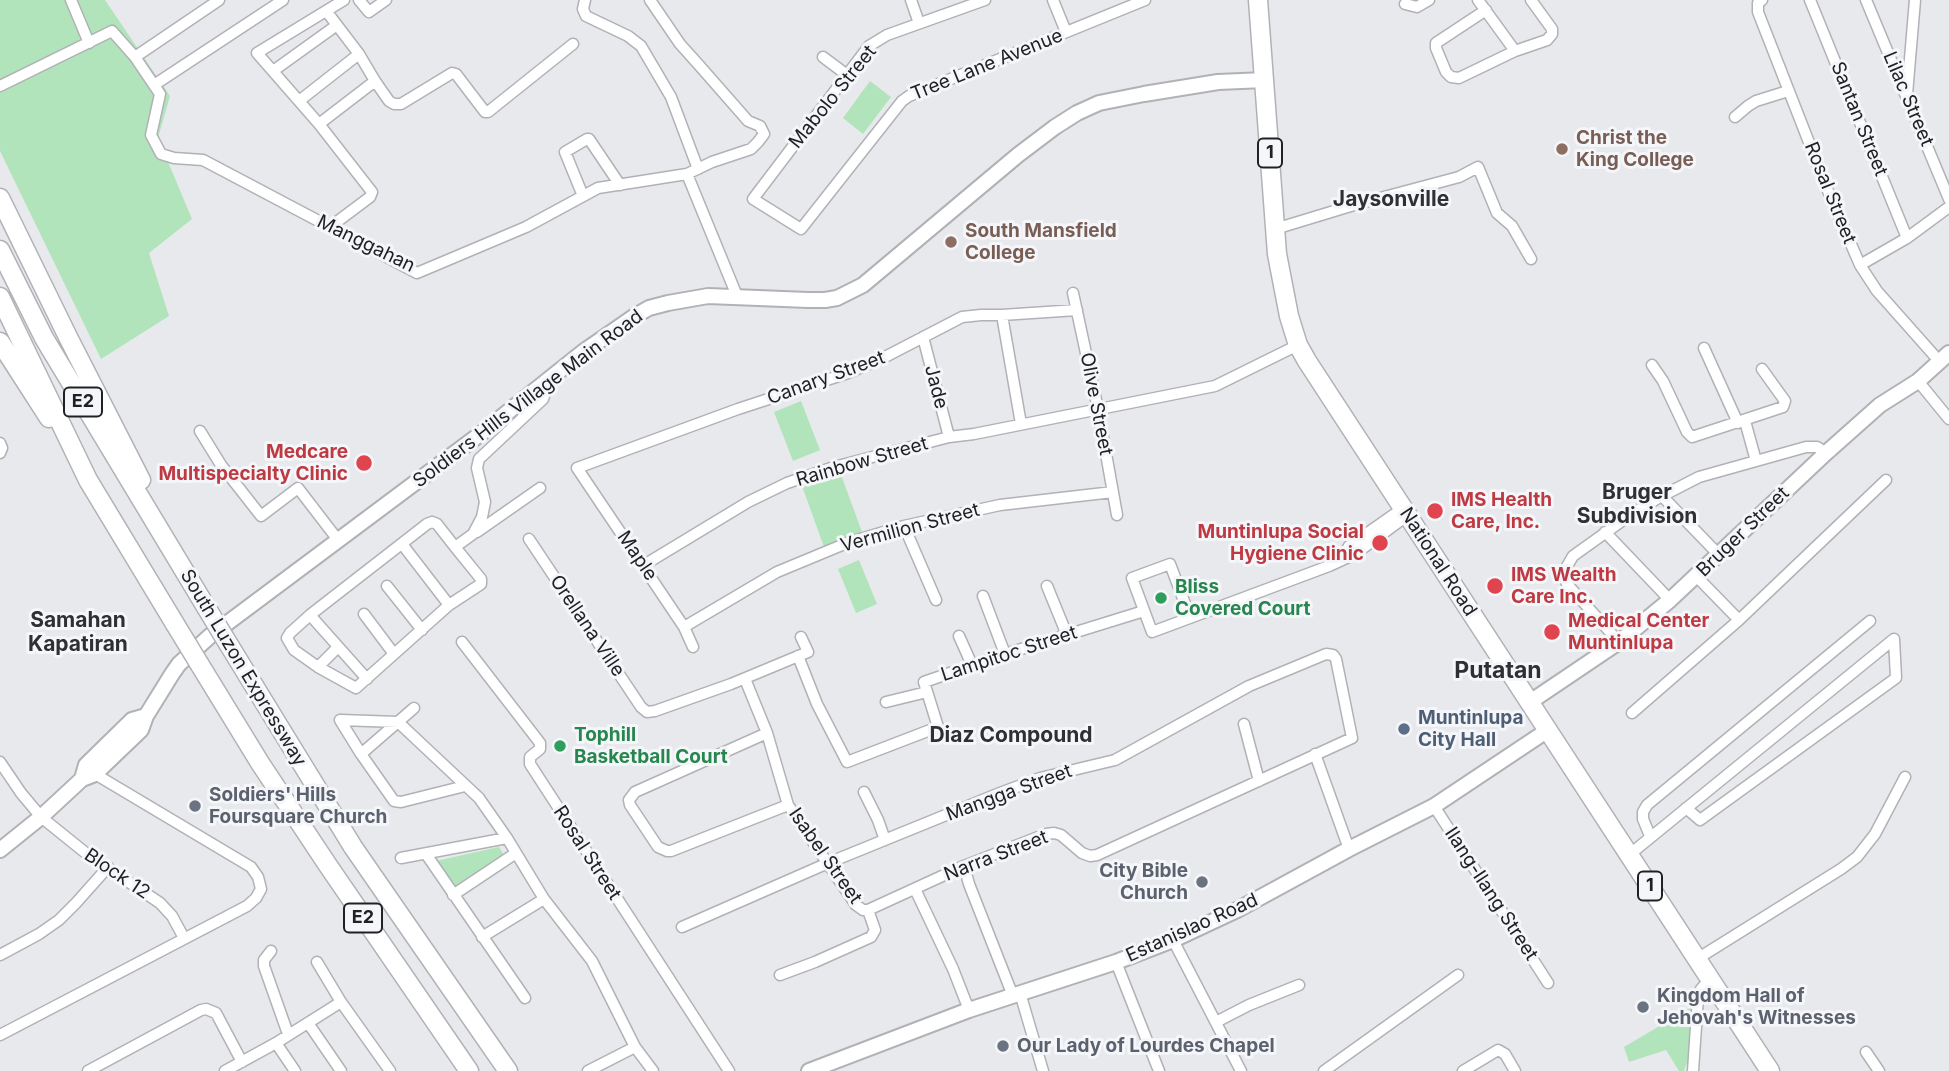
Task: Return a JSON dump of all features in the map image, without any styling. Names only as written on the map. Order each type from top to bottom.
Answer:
[{"type":"highway","name":"National Road","points":[[1258,0],[1277,254],[1289,316],[1298,345],[1770,1071]]},
{"type":"highway","name":"E2","points":[[0,198],[151,500],[171,550]]},
{"type":"highway","name":"South Luzon Expressway","points":[[0,250],[44,338],[353,847],[508,1071]]},
{"type":"highway","name":"South Luzon Expressway","points":[[0,297],[88,480],[175,624],[312,842],[470,1071]]},
{"type":"highway","name":"E2","points":[[3,346],[88,480]]},
{"type":"street","points":[[71,0],[89,43]]},
{"type":"street","points":[[135,57],[219,0]]},
{"type":"street","points":[[0,86],[112,31],[135,57],[154,85],[283,0]]},
{"type":"street","points":[[330,227],[370,197],[372,192],[319,124],[257,53],[344,0]]},
{"type":"street","points":[[359,0],[369,12],[386,0]]},
{"type":"street","points":[[585,0],[583,9],[586,16],[628,36],[641,46],[671,97],[698,169]]},
{"type":"street","name":"Manggahan","points":[[154,85],[160,94],[151,135],[161,154],[174,158],[203,160],[417,273],[526,227],[598,188],[687,174],[751,149],[764,134],[760,126],[748,121],[680,44],[650,0]]},
{"type":"street","points":[[911,0],[919,23]]},
{"type":"street","name":"Mabolo Street","points":[[801,229],[753,199],[869,46],[887,35],[985,0]]},
{"type":"street","points":[[1053,0],[1066,32]]},
{"type":"street","name":"Tree Lane Avenue","points":[[801,229],[902,101],[909,96],[1145,0]]},
{"type":"street","points":[[1405,4],[1417,7],[1429,0]]},
{"type":"street","points":[[1478,0],[1515,51]]},
{"type":"street","points":[[1486,10],[1436,43],[1446,72],[1451,77],[1459,78],[1515,51],[1547,40],[1552,29],[1531,0]]},
{"type":"street","name":"Santan Street","points":[[1811,0],[1907,239]]},
{"type":"street","name":"Lilac Street","points":[[1866,0],[1949,199]]},
{"type":"street","points":[[1907,97],[1915,0]]},
{"type":"street","name":"Rosal Street","points":[[1760,1],[1758,12],[1860,265],[1877,291],[1944,358]]},
{"type":"street","points":[[327,12],[359,54],[389,101],[394,104],[401,104],[452,73],[456,74],[485,112],[488,112],[573,44]]},
{"type":"street","points":[[274,71],[337,25]]},
{"type":"street","points":[[299,101],[359,54]]},
{"type":"street","points":[[823,57],[847,75]]},
{"type":"street","name":"Soldiers Hills Village Main Road","points":[[0,850],[88,777],[86,765],[132,720],[146,716],[172,674],[210,636],[480,435],[620,325],[649,309],[686,299],[737,296],[825,300],[851,292],[877,274],[1018,155],[1077,113],[1099,103],[1218,82],[1265,80]]},
{"type":"street","points":[[319,124],[375,81]]},
{"type":"street","points":[[1735,117],[1756,101],[1788,91]]},
{"type":"street","points":[[583,196],[565,152],[589,138],[620,184]]},
{"type":"street","points":[[1275,229],[1459,177],[1478,167],[1497,213],[1512,226],[1531,259]]},
{"type":"street","points":[[687,174],[737,296]]},
{"type":"street","points":[[1860,265],[1907,239],[1949,207]]},
{"type":"street","name":"Olive Street","points":[[1073,293],[1098,408],[1117,515]]},
{"type":"street","name":"Canary Street","points":[[577,468],[738,409],[848,373],[962,317],[1077,310]]},
{"type":"street","points":[[1002,315],[1021,424]]},
{"type":"street","name":"Jade","points":[[923,337],[949,438]]},
{"type":"street","name":"Rainbow Street","points":[[644,565],[748,502],[834,467],[949,438],[1215,386],[1298,345]]},
{"type":"street","points":[[1704,348],[1741,422],[1756,461]]},
{"type":"street","name":"Bruger Street","points":[[1530,702],[1619,642],[1670,600],[1880,405],[1923,387],[1944,358]]},
{"type":"street","points":[[1652,365],[1663,381],[1690,437],[1780,410],[1785,401],[1762,369]]},
{"type":"street","points":[[473,534],[482,517],[485,502],[477,468],[480,459],[487,449],[543,399],[550,378]]},
{"type":"street","points":[[1923,387],[1949,419]]},
{"type":"street","points":[[200,431],[221,465],[261,516],[298,488],[338,540]]},
{"type":"street","points":[[0,443],[0,453]]},
{"type":"street","points":[[1619,642],[1567,584],[1566,568],[1573,556],[1605,532],[1683,484],[1715,472],[1806,447],[1817,447],[1826,453]]},
{"type":"street","name":"Maple","points":[[577,468],[644,565],[693,647]]},
{"type":"street","points":[[1632,713],[1739,620],[1886,480]]},
{"type":"street","points":[[456,547],[540,488]]},
{"type":"street","name":"Vermilion Street","points":[[684,628],[777,572],[847,542],[904,526],[1000,505],[1113,492]]},
{"type":"street","points":[[1662,496],[1719,555]]},
{"type":"street","points":[[1191,617],[1170,564],[1132,579],[1152,632],[1355,554],[1405,512]]},
{"type":"street","points":[[432,522],[456,547],[482,583],[449,605],[360,686],[353,687],[294,650],[287,638],[310,615],[432,522]]},
{"type":"street","points":[[904,526],[936,600]]},
{"type":"street","points":[[1605,532],[1670,600]]},
{"type":"street","name":"Orellana Ville","points":[[529,539],[640,707],[647,712],[745,679]]},
{"type":"street","points":[[402,544],[449,605]]},
{"type":"street","points":[[1696,576],[1739,620]]},
{"type":"street","points":[[387,586],[422,630]]},
{"type":"street","points":[[1047,586],[1066,635]]},
{"type":"street","points":[[983,596],[1005,654]]},
{"type":"street","name":"Lampitoc Street","points":[[798,656],[817,704],[847,762],[938,727],[924,682],[1144,611]]},
{"type":"street","points":[[364,614],[394,654]]},
{"type":"street","points":[[310,615],[367,679]]},
{"type":"street","points":[[1650,836],[1643,819],[1647,805],[1870,621]]},
{"type":"street","points":[[960,636],[972,665]]},
{"type":"street","points":[[745,679],[808,652],[801,638]]},
{"type":"street","points":[[1629,855],[1650,836],[1894,639],[1896,678],[1700,820],[1686,808]]},
{"type":"street","name":"Rosal Street","points":[[462,642],[540,743],[540,749],[530,757],[530,764],[729,1071]]},
{"type":"street","points":[[318,667],[338,647]]},
{"type":"street","name":"Mangga Street","points":[[682,926],[828,863],[1041,778],[1115,760],[1249,686],[1326,654],[1333,655]]},
{"type":"street","name":"Narra Street","points":[[868,910],[964,866],[1046,834],[1061,835],[1083,853],[1097,855],[1352,738],[1333,655]]},
{"type":"street","name":"Isabel Street","points":[[745,679],[767,733],[788,805],[856,905],[868,910]]},
{"type":"street","points":[[886,702],[927,692]]},
{"type":"street","points":[[361,754],[414,708]]},
{"type":"street","points":[[465,786],[401,802],[394,801],[340,720],[398,722],[465,786],[486,807],[544,899],[592,961],[635,1047],[653,1071]]},
{"type":"street","points":[[1244,724],[1259,781]]},
{"type":"street","name":"Estanislao Road","points":[[809,1071],[969,1010],[1174,940],[1237,910],[1434,806],[1548,730]]},
{"type":"street","points":[[767,733],[635,792],[629,800],[630,804],[659,847],[667,851],[788,805]]},
{"type":"street","points":[[1315,754],[1349,849]]},
{"type":"street","name":"Block 12","points":[[1,765],[41,817],[69,840],[160,903],[172,916],[184,938]]},
{"type":"street","points":[[0,1035],[247,906],[261,889],[258,877],[251,867],[88,777]]},
{"type":"street","points":[[1698,959],[1857,857],[1875,834],[1905,777]]},
{"type":"street","points":[[864,792],[885,840]]},
{"type":"street","name":"Ilang-Ilang Street","points":[[1434,806],[1548,983]]},
{"type":"street","points":[[401,858],[507,838]]},
{"type":"street","points":[[453,895],[516,853]]},
{"type":"street","points":[[426,854],[525,998]]},
{"type":"street","points":[[964,866],[969,884],[1016,994],[1043,1071]]},
{"type":"street","points":[[0,955],[59,920],[108,867]]},
{"type":"street","points":[[915,889],[969,1010]]},
{"type":"street","points":[[482,937],[544,899]]},
{"type":"street","points":[[780,975],[871,937],[875,930],[868,910]]},
{"type":"street","points":[[1174,940],[1241,1071]]},
{"type":"street","points":[[271,951],[264,960],[264,966],[288,1034]]},
{"type":"street","points":[[317,962],[388,1070]]},
{"type":"street","points":[[1116,962],[1159,1071]]},
{"type":"street","points":[[1324,1071],[1458,975]]},
{"type":"street","points":[[1693,1071],[1698,998],[1701,989],[1710,979]]},
{"type":"street","points":[[1216,1022],[1299,985]]},
{"type":"street","points":[[225,1071],[341,1002]]},
{"type":"street","points":[[88,1071],[206,1009],[216,1013],[242,1062]]},
{"type":"street","points":[[308,1023],[341,1071]]},
{"type":"street","points":[[276,1043],[295,1071]]},
{"type":"street","points":[[588,1071],[635,1047]]},
{"type":"street","points":[[1463,1071],[1498,1050],[1505,1054],[1514,1071]]},
{"type":"street","points":[[1866,1052],[1879,1071]]},
{"type":"green space","points":[[0,0],[105,0],[170,96],[158,138],[192,219],[149,253],[169,316],[101,359],[0,151]]},
{"type":"green space","points":[[870,81],[891,97],[863,134],[843,118]]},
{"type":"green space","points":[[801,401],[820,450],[793,461],[774,412]]},
{"type":"green space","points":[[840,472],[862,532],[824,547],[802,486]]},
{"type":"green space","points":[[859,560],[877,604],[856,613],[838,569]]},
{"type":"green space","points":[[499,847],[504,855],[454,889],[436,861]]},
{"type":"green space","points":[[1695,1005],[1684,1071],[1679,1071],[1666,1050],[1629,1062],[1624,1047]]},
{"type":"place","name":"Christ the King College","points":[[1562,149]]},
{"type":"place","name":"South Mansfield College","points":[[951,242]]},
{"type":"place","name":"Medcare Multispecialty Clinic","points":[[364,463]]},
{"type":"place","name":"IMS Health Care, Inc.","points":[[1435,511]]},
{"type":"place","name":"Muntinlupa Social Hygiene Clinic","points":[[1380,543]]},
{"type":"place","name":"IMS Wealth Care Inc.","points":[[1495,586]]},
{"type":"place","name":"Bliss Covered Court","points":[[1161,598]]},
{"type":"place","name":"Medical Center Muntinlupa","points":[[1552,632]]},
{"type":"place","name":"Muntinlupa City Hall","points":[[1404,729]]},
{"type":"place","name":"Tophill Basketball Court","points":[[560,746]]},
{"type":"place","name":"Soldiers' Hills Foursquare Church","points":[[195,806]]},
{"type":"place","name":"City Bible Church","points":[[1202,882]]},
{"type":"place","name":"Kingdom Hall of Jehovah's Witnesses","points":[[1643,1007]]},
{"type":"place","name":"Our Lady of Lourdes Chapel","points":[[1003,1046]]},
{"type":"district","name":"Jaysonville","points":[[1391,200]]},
{"type":"district","name":"Bruger Subdivision","points":[[1637,505]]},
{"type":"district","name":"Samahan Kapatiran","points":[[78,633]]},
{"type":"district","name":"Putatan","points":[[1498,671]]},
{"type":"district","name":"Diaz Compound","points":[[1011,736]]}]
